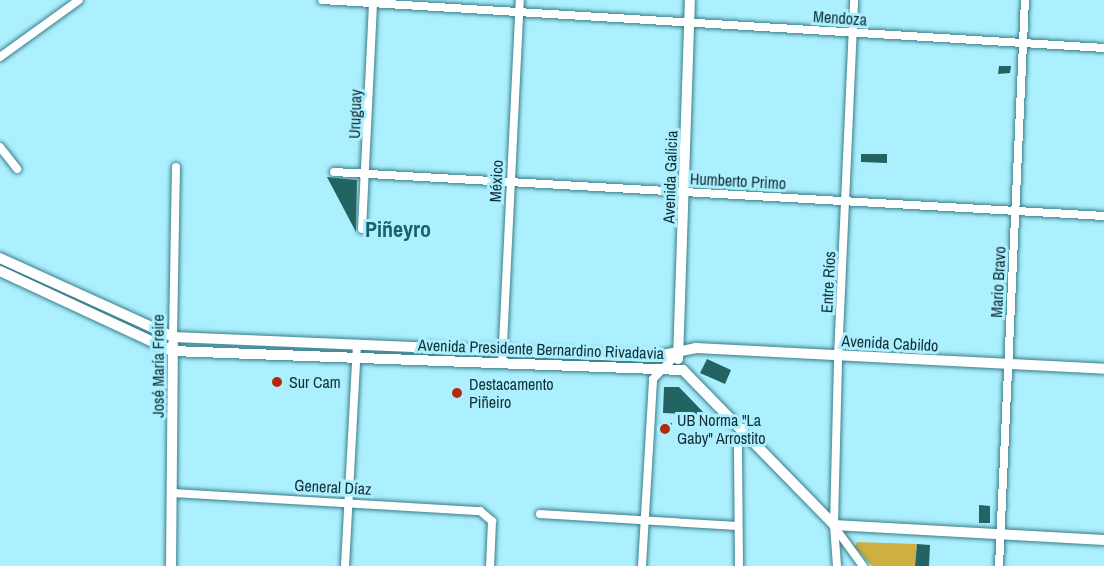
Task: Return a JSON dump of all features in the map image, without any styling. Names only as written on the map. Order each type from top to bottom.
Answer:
[{"type":"main road","name":"Avenida Galicia","points":[[683,370],[676,355],[690,0]]},
{"type":"main road","name":"Avenida Presidente Bernardino Rivadavia","points":[[0,258],[173,338],[357,346],[683,370],[743,428],[834,525]]},
{"type":"main road","name":"Avenida Presidente Bernardino Rivadavia","points":[[0,271],[172,351],[357,358],[676,355]]},
{"type":"main road","name":"José María Freire","points":[[171,566],[173,338]]},
{"type":"main road","name":"Avenida Cabildo","points":[[676,355],[696,348],[1104,369]]},
{"type":"main road","points":[[834,525],[1104,540]]},
{"type":"street","points":[[0,57],[78,0]]},
{"type":"street","name":"Mendoza","points":[[322,0],[1104,48]]},
{"type":"street","name":"México","points":[[502,358],[509,182],[520,0]]},
{"type":"street","name":"Entre Ríos","points":[[837,566],[834,525],[838,356],[854,0]]},
{"type":"street","name":"Mario Bravo","points":[[999,566],[1025,0]]},
{"type":"street","name":"Uruguay","points":[[362,229],[373,2]]},
{"type":"street","points":[[0,147],[17,169]]},
{"type":"street","name":"José María Freire","points":[[173,338],[176,167]]},
{"type":"street","name":"Humberto Primo","points":[[334,172],[1016,209],[1104,216]]},
{"type":"street","points":[[345,566],[357,346]]},
{"type":"street","points":[[642,566],[653,380],[660,367],[676,355]]},
{"type":"street","points":[[739,566],[738,446],[743,428]]},
{"type":"street","name":"General Díaz","points":[[173,493],[349,501],[480,511],[490,516],[490,566]]},
{"type":"street","points":[[540,514],[738,526]]},
{"type":"street","points":[[834,525],[862,566]]},
{"type":"shaded area","points":[[857,542],[917,544],[915,566],[872,566],[855,547]]},
{"type":"building","points":[[999,66],[1011,66],[1010,73],[998,74]]},
{"type":"building","points":[[861,154],[887,154],[887,163],[861,162]]},
{"type":"building","points":[[327,177],[357,180],[356,232]]},
{"type":"building","points":[[707,359],[731,370],[725,384],[700,373]]},
{"type":"building","points":[[664,387],[679,387],[706,415],[663,413]]},
{"type":"building","name":"UB Norma \"La Gaby\" Arrostito","points":[[660,422],[672,423],[671,434],[659,434]]},
{"type":"building","points":[[979,505],[990,506],[990,523],[979,523]]},
{"type":"building","points":[[917,544],[930,545],[929,566],[915,566]]},
{"type":"place","name":"Sur Cam","points":[[277,382]]},
{"type":"place","name":"Destacamento Piñeiro","points":[[457,393]]},
{"type":"place","name":"UB Norma \"La Gaby\" Arrostito","points":[[665,429]]},
{"type":"district","name":"Piñeyro","points":[[398,230]]}]
